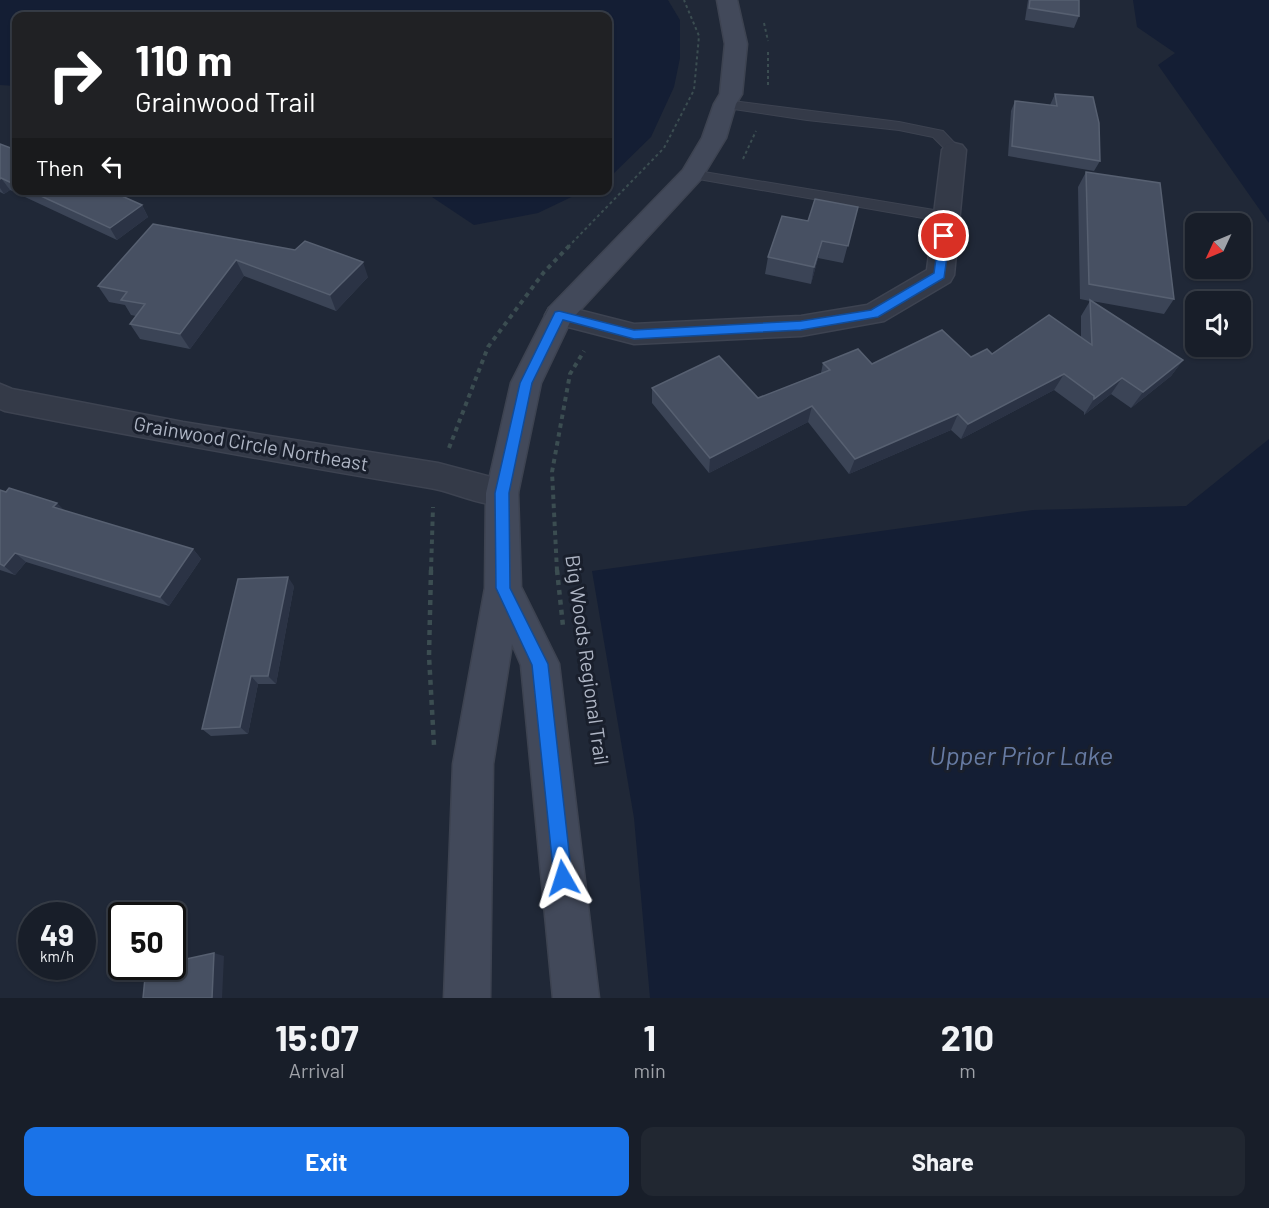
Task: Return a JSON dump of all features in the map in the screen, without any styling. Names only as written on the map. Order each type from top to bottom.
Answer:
[{"type":"main road","points":[[467,998],[473,764],[503,588],[502,493],[526,383],[559,315],[692,174],[714,138],[725,104],[731,94],[736,44],[727,0]]},
{"type":"main road","points":[[503,588],[540,664],[576,998]]},
{"type":"street","points":[[559,315],[634,334],[801,326],[874,314],[940,275],[954,150]]},
{"type":"street","name":"Grainwood Circle Northeast","points":[[0,396],[5,399],[183,434],[438,476],[502,493]]},
{"type":"lane","points":[[725,104],[899,126],[938,134],[954,150]]},
{"type":"lane","points":[[692,174],[946,217]]},
{"type":"path","points":[[728,180],[747,154],[765,110],[768,90],[768,33],[764,22]]},
{"type":"path","name":"Big Woods Regional Trail","points":[[565,633],[559,599],[552,472],[570,374],[599,325]]},
{"type":"water","points":[[0,0],[668,0],[680,20],[680,58],[674,87],[651,137],[612,175],[612,12],[12,12],[12,86],[0,85]]},
{"type":"water","points":[[1133,0],[1269,0],[1269,223],[1158,65],[1175,53],[1137,27]]},
{"type":"water","points":[[429,195],[576,195],[538,213],[474,225]]},
{"type":"water","name":"Upper Prior Lake","points":[[1269,439],[1269,998],[650,998],[634,818],[592,571],[1033,510],[1186,506]]},
{"type":"building","points":[[1030,0],[1079,0],[1079,16],[1029,8]]},
{"type":"building","points":[[1055,94],[1093,97],[1099,123],[1100,161],[1012,146],[1015,101],[1057,106]]},
{"type":"building","points":[[0,144],[12,148],[12,183],[0,179]]},
{"type":"building","points":[[1086,172],[1160,183],[1174,299],[1089,284]]},
{"type":"building","points":[[39,195],[120,195],[142,205],[110,228]]},
{"type":"building","points":[[815,199],[858,207],[848,246],[822,241],[814,267],[768,257],[782,216],[808,221]]},
{"type":"building","points":[[153,224],[295,250],[305,241],[363,262],[330,295],[236,260],[180,334],[130,324],[145,304],[121,300],[127,292],[98,286]]},
{"type":"building","points":[[1090,300],[1183,360],[1143,392],[1122,378],[1094,399],[1094,396],[1064,374],[968,424],[958,414],[855,459],[812,406],[710,458],[652,388],[719,356],[758,398],[830,370],[823,363],[858,349],[872,364],[942,330],[971,357],[987,349],[992,354],[1049,315],[1092,345]]},
{"type":"building","points":[[9,488],[57,503],[53,507],[193,549],[160,597],[15,553],[4,566],[0,564],[0,490],[6,492]]},
{"type":"building","points":[[288,577],[268,676],[251,676],[240,727],[202,729],[238,579]]},
{"type":"building","points":[[214,953],[212,998],[143,998],[145,980],[186,980],[186,959]]},
{"type":"route","points":[[563,878],[540,664],[503,588],[502,541],[502,493],[526,383],[559,315],[634,334],[801,326],[874,314],[940,275],[944,236]]}]
